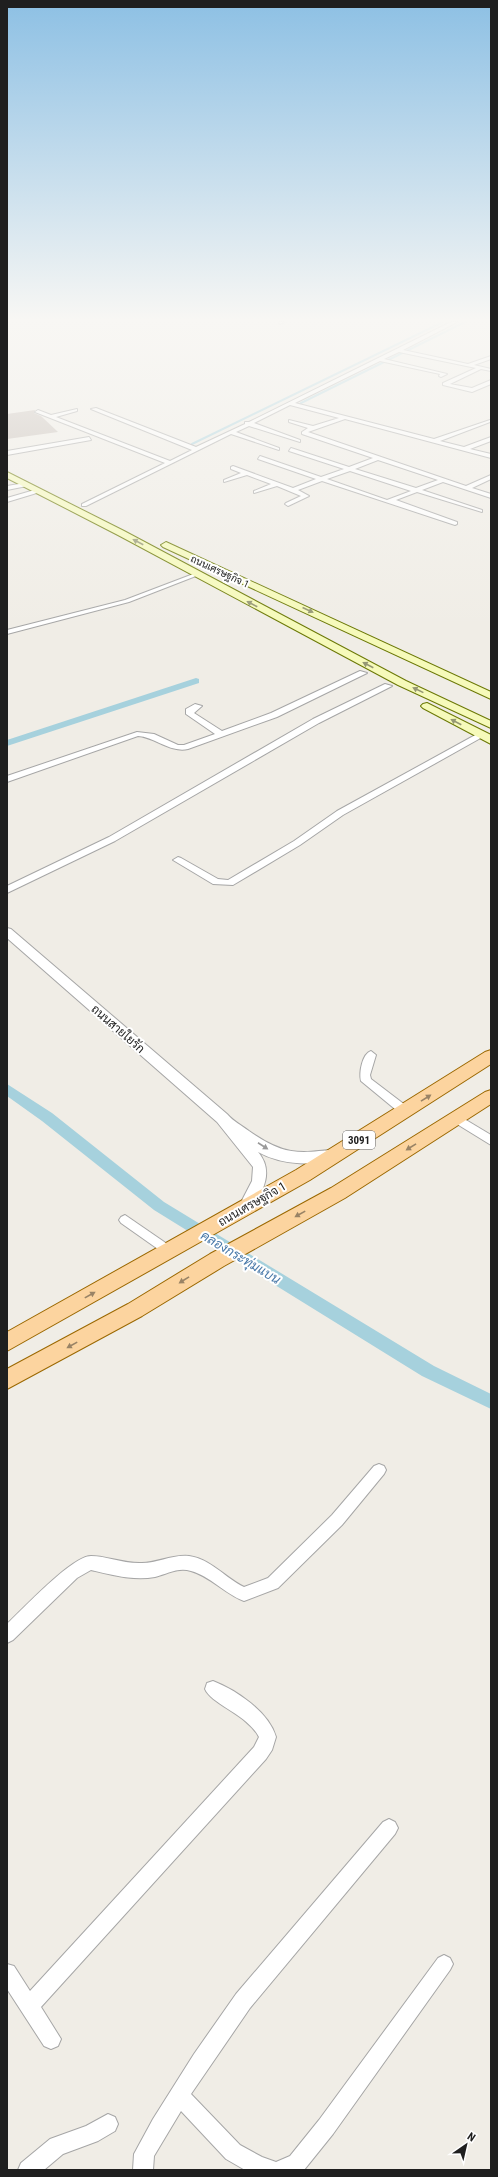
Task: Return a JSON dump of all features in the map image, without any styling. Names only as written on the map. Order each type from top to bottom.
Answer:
[{"type":"main road","name":"ถนนเศรษฐกิจ 1","points":[[7,467],[156,540],[491,696]]},
{"type":"main road","name":"ถนนเศรษฐกิจ 1","points":[[7,475],[198,574],[402,683],[491,725]]},
{"type":"main road","points":[[335,623],[366,634],[491,691]]},
{"type":"main road","points":[[301,630],[316,645],[363,673],[486,737]]},
{"type":"main road","name":"ถนนเศรษฐกิจ 1","points":[[7,1342],[226,1220],[337,1154],[491,1056]]},
{"type":"main road","name":"3091","points":[[7,1380],[135,1310],[217,1260],[338,1193],[491,1096]]},
{"type":"street","points":[[68,424],[168,462]]},
{"type":"street","points":[[131,424],[195,449]]},
{"type":"street","points":[[84,505],[247,424],[298,441]]},
{"type":"street","points":[[299,424],[313,428]]},
{"type":"street","points":[[327,424],[304,433],[491,496]]},
{"type":"street","points":[[366,424],[491,456]]},
{"type":"street","points":[[435,441],[481,424]]},
{"type":"street","points":[[230,432],[277,449]]},
{"type":"street","points":[[394,439],[408,434]]},
{"type":"street","points":[[7,453],[89,439]]},
{"type":"street","points":[[464,449],[491,439]]},
{"type":"street","points":[[291,450],[480,511]]},
{"type":"street","points":[[260,458],[387,502],[443,480]]},
{"type":"street","points":[[292,490],[376,458]]},
{"type":"street","points":[[233,468],[306,496],[288,504]]},
{"type":"street","points":[[226,481],[247,474]]},
{"type":"street","points":[[466,488],[491,477]]},
{"type":"street","points":[[256,492],[277,484]]},
{"type":"street","points":[[7,488],[25,485]]},
{"type":"street","points":[[7,500],[38,491]]},
{"type":"street","points":[[392,501],[455,523]]},
{"type":"street","points":[[7,632],[127,602],[198,574]]},
{"type":"street","points":[[7,779],[137,734],[152,735],[170,745],[180,748],[274,714],[363,673]]},
{"type":"street","points":[[7,890],[112,839],[311,724],[388,686]]},
{"type":"street","points":[[198,706],[190,711],[190,714],[219,733]]},
{"type":"street","points":[[178,860],[216,882],[230,883],[297,843],[340,813],[486,737]]},
{"type":"street","name":"ถนนสายใยรัก","points":[[7,932],[230,1126],[272,1152],[307,1158],[337,1154]]},
{"type":"street","points":[[371,1055],[365,1075],[366,1081],[405,1111]]},
{"type":"street","points":[[456,1118],[491,1141]]},
{"type":"street","name":"ถนนสายใยรัก","points":[[230,1126],[260,1167],[259,1181],[246,1208]]},
{"type":"street","points":[[125,1220],[169,1251]]},
{"type":"street","points":[[7,1635],[72,1573],[90,1563],[128,1571],[155,1570],[171,1564],[190,1563],[204,1568],[235,1590],[244,1594],[272,1584],[337,1520],[378,1470]]},
{"type":"street","points":[[29,2006],[255,1759],[267,1742],[267,1734],[259,1721],[213,1688]]},
{"type":"street","points":[[143,2170],[144,2154],[201,2061],[244,2001],[389,1828]]},
{"type":"street","points":[[282,2170],[297,2163],[326,2127],[444,1964]]},
{"type":"street","points":[[7,1973],[51,2039]]},
{"type":"street","points":[[180,2096],[233,2152],[258,2166],[270,2170]]},
{"type":"street","points":[[28,2170],[57,2146],[92,2134],[108,2124]]},
{"type":"building","points":[[7,424],[49,424],[58,432],[7,439]]},
{"type":"waterway","points":[[192,444],[234,424]]},
{"type":"waterway","points":[[7,743],[196,681]]},
{"type":"waterway","name":"คลองกระทุ่มแบน","points":[[7,1089],[47,1117],[159,1206],[428,1371],[491,1402]]}]
